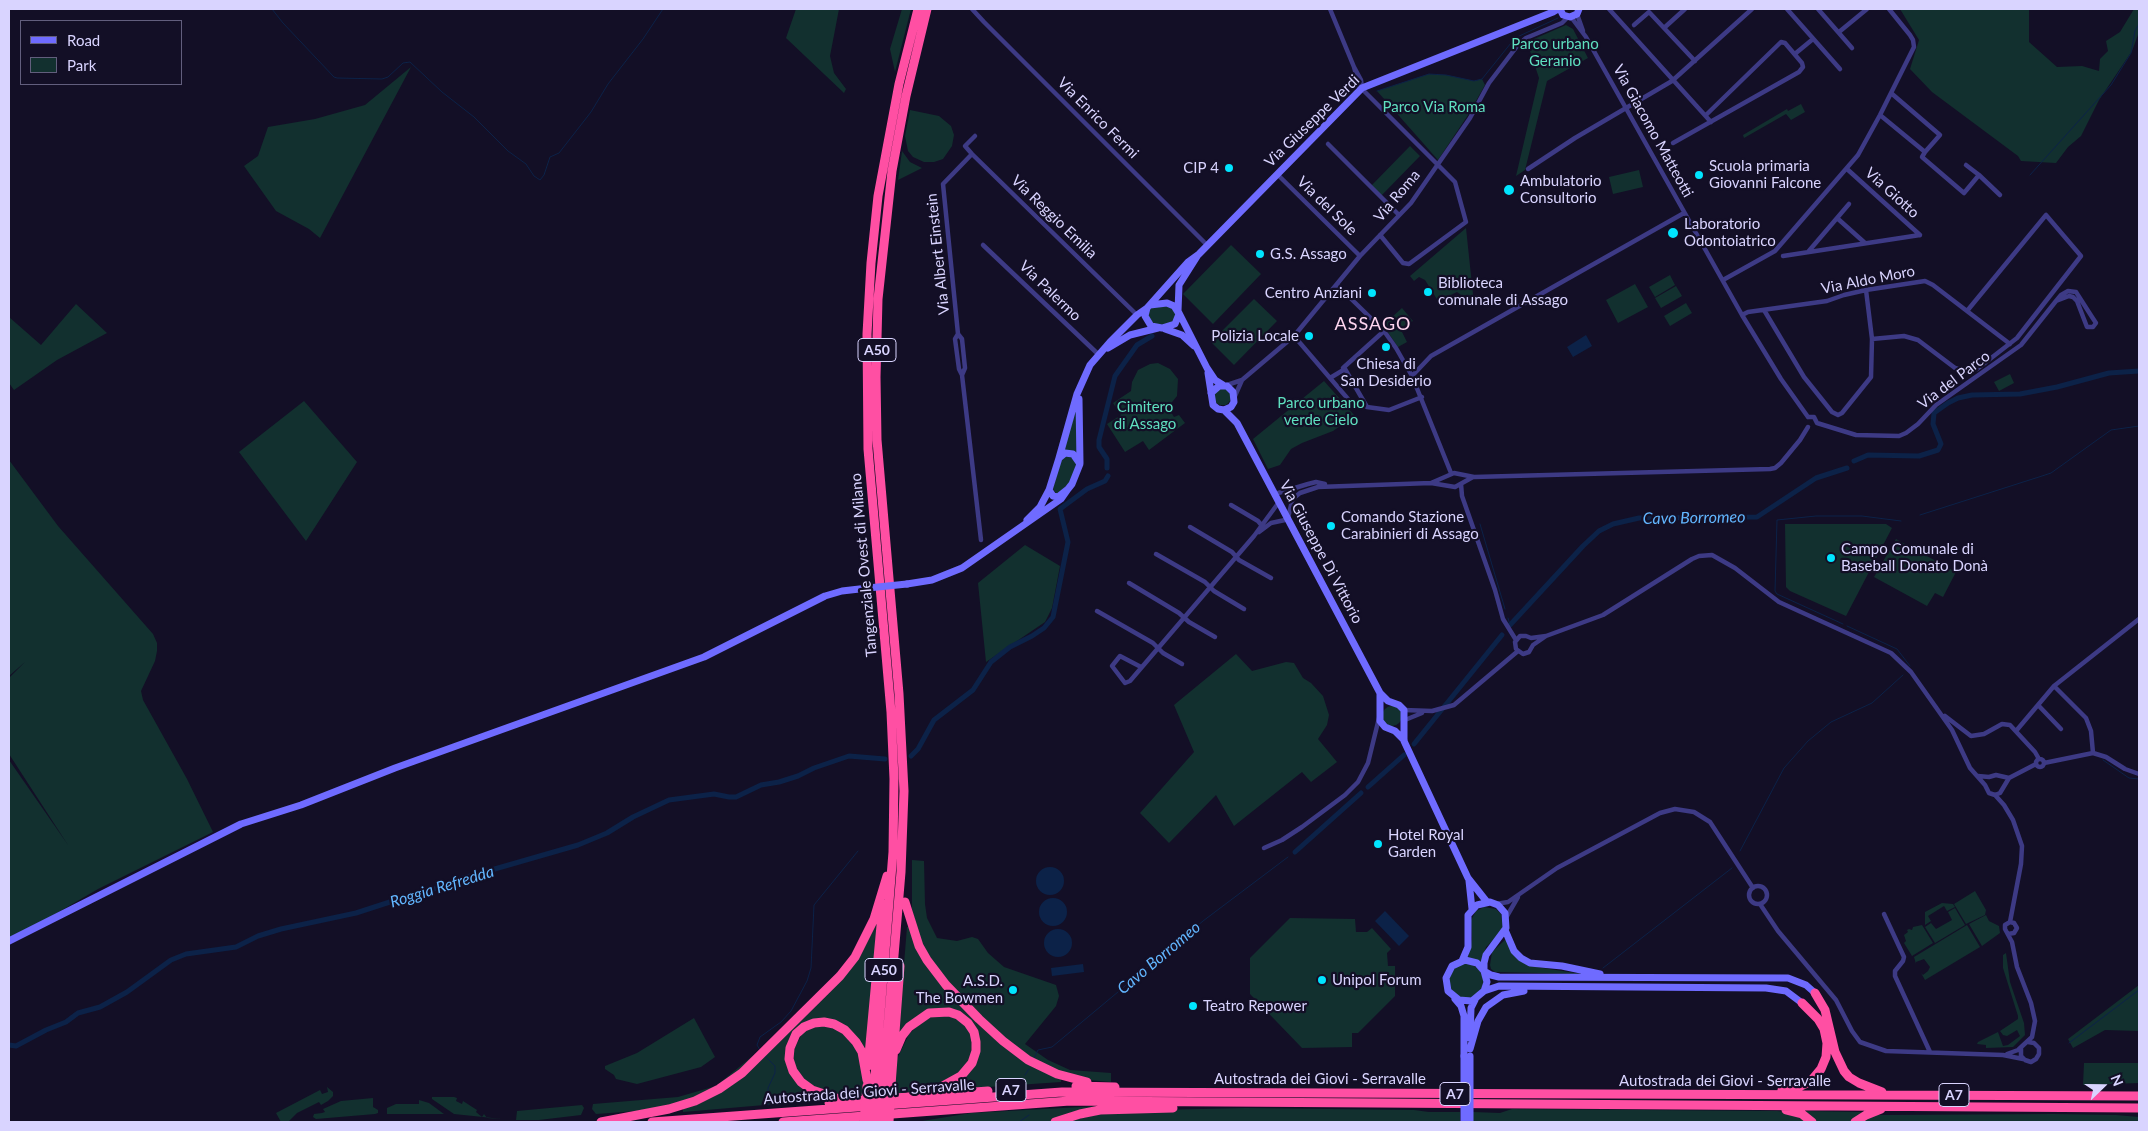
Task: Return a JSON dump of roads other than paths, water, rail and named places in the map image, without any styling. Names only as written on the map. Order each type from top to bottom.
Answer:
[{"type":"highway","name":"Tangenziale Ovest di Milano","points":[[881,1122],[876,1085],[893,852],[893,750],[868,449],[867,342],[871,263],[878,196],[898,84],[918,9]]},
{"type":"highway","name":"Tangenziale Ovest di Milano","points":[[872,1122],[902,859],[904,790],[877,440],[877,345],[882,253],[892,171],[906,96],[927,9]]},
{"type":"highway","points":[[601,1122],[688,1104],[719,1089],[742,1073],[852,962],[866,938],[874,919],[885,887],[893,852]]},
{"type":"highway","points":[[893,1063],[905,902],[902,859]]},
{"type":"highway","points":[[864,1122],[876,1085],[885,887]]},
{"type":"highway","points":[[905,902],[919,946],[927,960],[946,985],[990,1030],[1015,1051],[1035,1064],[1057,1074],[1097,1085]]},
{"type":"highway","points":[[1815,993],[1825,1010],[1838,1061],[1849,1077],[1869,1088],[1894,1095]]},
{"type":"highway","points":[[1678,1095],[1734,1090],[1787,1090],[1800,1087],[1811,1081],[1824,1064],[1827,1041],[1819,1020],[1802,1003]]},
{"type":"highway","points":[[876,1085],[893,1063],[902,1036],[913,1024],[925,1015],[947,1011],[958,1015],[973,1030],[976,1042],[975,1054],[972,1063],[961,1076],[951,1083],[924,1094]]},
{"type":"highway","points":[[847,1101],[812,1090],[801,1082],[793,1071],[789,1059],[793,1040],[800,1030],[814,1022],[834,1024],[845,1030],[856,1042],[876,1085],[889,1122]]},
{"type":"highway","name":"A7","points":[[648,1122],[683,1115],[924,1094],[1097,1085],[1168,1092]]},
{"type":"highway","name":"Autostrada dei Giovi - Serravalle","points":[[652,1122],[1052,1092],[2139,1096]]},
{"type":"highway","name":"Autostrada dei Giovi - Serravalle","points":[[783,1122],[1054,1102],[2139,1108]]},
{"type":"highway","points":[[1055,1122],[1100,1110],[1226,1103]]},
{"type":"highway","points":[[1763,1106],[1796,1112],[1812,1122]]},
{"type":"highway","points":[[1854,1122],[1866,1115],[1888,1107]]},
{"type":"highway","points":[[859,1122],[915,1116],[947,1110]]},
{"type":"main road","name":"Via Giuseppe Verdi","points":[[1084,377],[1099,355],[1137,315],[1149,307],[1188,262],[1208,245],[1362,88],[1566,13]]},
{"type":"main road","name":"Via Giuseppe Verdi","points":[[1178,311],[1179,285],[1199,254]]},
{"type":"main road","points":[[1149,324],[1145,316],[1149,307],[1170,304],[1178,311],[1215,380],[1232,390],[1234,402],[1224,410],[1218,409],[1213,405],[1207,368]]},
{"type":"main road","points":[[1105,349],[1130,336],[1171,326],[1176,322],[1178,311]]},
{"type":"main road","points":[[1137,315],[1149,324],[1182,334],[1197,349]]},
{"type":"main road","points":[[1018,529],[1042,503],[1049,490],[1077,394],[1084,377]]},
{"type":"main road","points":[[9,941],[242,824],[286,810],[483,736],[704,657],[825,596],[842,591],[932,580],[962,568],[1052,507],[1068,489],[1080,464],[1078,402],[1084,377]]},
{"type":"main road","points":[[1211,393],[1216,387],[1223,385]]},
{"type":"main road","name":"Via Giuseppe Di Vittorio","points":[[1234,402],[1237,424]]},
{"type":"main road","name":"Via Giuseppe Di Vittorio","points":[[1224,410],[1237,424],[1380,693],[1394,703]]},
{"type":"main road","points":[[1059,458],[1065,453],[1073,454],[1080,464]]},
{"type":"main road","points":[[1042,503],[1058,497],[1068,489]]},
{"type":"main road","points":[[1049,490],[1052,496],[1058,497]]},
{"type":"main road","name":"Via Giuseppe Di Vittorio","points":[[1380,693],[1380,714]]},
{"type":"main road","points":[[1404,741],[1382,724],[1380,714],[1386,705],[1394,703],[1404,710],[1404,741],[1468,878],[1487,902]]},
{"type":"main road","points":[[1389,729],[1398,728],[1404,721]]},
{"type":"main road","points":[[1468,878],[1472,909],[1467,922],[1468,947],[1462,961],[1450,968],[1446,978],[1448,991],[1461,1006],[1464,1016],[1468,1054],[1470,1122]]},
{"type":"main road","points":[[1472,909],[1479,904],[1487,902],[1496,904],[1503,910],[1506,918],[1505,930],[1514,951],[1530,964],[1562,966],[1615,977]]},
{"type":"main road","points":[[1484,991],[1487,980],[1484,971],[1486,955],[1492,944],[1505,930]]},
{"type":"main road","points":[[1462,961],[1477,963],[1484,971],[1499,977],[1788,978],[1806,985],[1815,993]]},
{"type":"main road","points":[[1464,1122],[1470,1016],[1475,1000],[1484,991],[1499,986],[1771,988],[1790,994],[1802,1003]]},
{"type":"main road","points":[[1468,1054],[1480,1015],[1494,1000],[1515,991],[1537,991],[1551,987]]},
{"type":"main road","points":[[1455,998],[1463,1001],[1475,1000]]},
{"type":"street","name":"Via Enrico Fermi","points":[[972,9],[1208,245]]},
{"type":"street","points":[[1330,9],[1354,68],[1356,82],[1455,182],[1466,222],[1409,264],[1403,263],[1380,235]]},
{"type":"street","points":[[1609,9],[1710,122]]},
{"type":"street","points":[[1664,28],[1685,9]]},
{"type":"street","points":[[1528,169],[1575,138],[1672,80],[1752,9]]},
{"type":"street","points":[[1787,9],[1840,70]]},
{"type":"street","points":[[1818,9],[1852,48]]},
{"type":"street","points":[[1839,32],[1867,9]]},
{"type":"street","points":[[1723,280],[1775,251],[1847,169],[1880,115],[1914,47],[1910,35],[1889,9]]},
{"type":"street","points":[[1634,26],[1649,12],[1695,61]]},
{"type":"street","name":"Via Roma","points":[[1223,385],[1231,385],[1242,380],[1294,336],[1360,256],[1411,202],[1470,118],[1488,83],[1518,45],[1526,38],[1559,24],[1566,13]]},
{"type":"street","name":"Via Giacomo Matteotti","points":[[1566,13],[1586,37],[1742,315],[1781,379],[1808,417]]},
{"type":"street","points":[[1796,53],[1813,39]]},
{"type":"street","points":[[1673,143],[1802,70],[1802,63],[1796,53],[1785,43],[1781,42],[1706,116]]},
{"type":"street","points":[[1891,93],[1940,135],[1922,157],[1964,193],[1979,175]]},
{"type":"street","points":[[1880,115],[1925,152]]},
{"type":"street","points":[[972,154],[965,146],[975,136]]},
{"type":"street","points":[[1328,144],[1399,215]]},
{"type":"street","name":"Via Reggio Emilia","points":[[972,154],[1137,315]]},
{"type":"street","name":"Via Albert Einstein","points":[[972,154],[943,184],[958,334],[955,340],[958,369],[962,375],[981,540]]},
{"type":"street","points":[[1966,165],[2000,194]]},
{"type":"street","name":"Via Giotto","points":[[1847,169],[1920,236],[1865,243]]},
{"type":"street","name":"Via del Sole","points":[[1277,174],[1360,256]]},
{"type":"street","points":[[1808,252],[1849,204]]},
{"type":"street","points":[[1412,376],[1431,356],[1684,213]]},
{"type":"street","points":[[1872,339],[1904,336],[1918,340],[1955,368],[1967,372],[1977,369],[2010,344],[2081,256],[2046,215],[1967,311]]},
{"type":"street","points":[[1837,218],[1865,243]]},
{"type":"street","points":[[1783,256],[1865,243]]},
{"type":"street","name":"Via Palermo","points":[[983,244],[1099,355]]},
{"type":"street","name":"Via Aldo Moro","points":[[1742,315],[1827,301],[1866,290],[1924,282],[1933,285],[2010,344]]},
{"type":"street","points":[[1337,285],[1384,332],[1412,376],[1422,397],[1449,475],[1450,486],[1462,496]]},
{"type":"street","points":[[1764,310],[1804,377],[1832,412],[1838,415],[1842,413],[1871,377],[1872,339],[1866,290]]},
{"type":"street","points":[[2068,291],[2076,292],[2096,323],[2093,327],[2087,327],[2077,301],[2073,297],[2069,296],[2056,301],[2068,291]]},
{"type":"street","name":"Via del Parco","points":[[1817,423],[1856,435],[1898,436],[1906,433],[1936,406],[2021,345],[2056,301]]},
{"type":"street","points":[[1330,378],[1384,332]]},
{"type":"street","points":[[1294,336],[1354,406],[1389,410],[1422,397]]},
{"type":"street","points":[[1343,368],[1348,373],[1366,406]]},
{"type":"street","points":[[1234,402],[1242,380]]},
{"type":"street","points":[[1808,417],[1814,417],[1817,423],[1813,428],[1808,427],[1804,423],[1808,417]]},
{"type":"street","points":[[1431,483],[1449,475],[1458,474],[1474,477],[1770,469],[1775,468],[1781,463],[1808,427]]},
{"type":"street","points":[[1458,474],[1462,479],[1462,496],[1495,590],[1502,619],[1516,640],[1515,646],[1518,651],[1526,653],[1531,650],[1533,644],[1531,638]]},
{"type":"street","points":[[1275,494],[1316,482],[1329,485],[1431,483],[1458,486],[1474,477]]},
{"type":"street","points":[[1292,501],[1300,493],[1329,485]]},
{"type":"street","points":[[1263,526],[1288,518],[1292,501],[1290,494],[1286,491]]},
{"type":"street","points":[[1141,667],[1120,656],[1112,666],[1125,683],[1130,681],[1263,526],[1279,501]]},
{"type":"street","points":[[1231,505],[1263,526]]},
{"type":"street","points":[[1272,512],[1276,522]]},
{"type":"street","points":[[1190,527],[1271,578]]},
{"type":"street","points":[[1156,554],[1244,609]]},
{"type":"street","points":[[1533,644],[1546,636],[1603,615],[1692,559],[1699,556],[1712,555],[1735,568],[1779,602],[1891,653],[1911,672],[1941,714],[1957,737],[1970,768],[1985,785],[1989,793],[1995,795],[2004,806],[2018,832],[2022,846],[2021,864],[2010,922],[2005,927],[2014,946],[2017,967],[2034,1014],[2034,1031],[2028,1042],[2021,1048],[2006,1055]]},
{"type":"street","points":[[1129,584],[1215,637]]},
{"type":"street","points":[[1097,611],[1158,647],[1182,664]]},
{"type":"street","points":[[2016,731],[2054,686],[2139,619]]},
{"type":"street","points":[[1516,640],[1523,635],[1531,638],[1546,636]]},
{"type":"street","points":[[1404,710],[1425,712],[1451,706],[1463,699],[1518,651]]},
{"type":"street","points":[[2054,686],[2083,713],[2089,724],[2093,753]]},
{"type":"street","points":[[2038,706],[2061,728]]},
{"type":"street","points":[[1404,721],[1425,712]]},
{"type":"street","points":[[1264,848],[1282,840],[1302,827],[1358,782],[1368,763],[1380,714]]},
{"type":"street","points":[[1941,714],[1971,736],[1984,734],[1996,726],[2006,723],[2016,731],[2039,759],[2042,759],[2044,762]]},
{"type":"street","points":[[1376,731],[1389,729]]},
{"type":"street","points":[[2036,764],[2040,767],[2044,762],[2093,753],[2106,757],[2126,769],[2139,774]]},
{"type":"street","points":[[2004,806],[2002,792],[2010,778],[2036,764],[2039,759]]},
{"type":"street","points":[[1977,776],[1989,777],[1996,775],[2010,778]]},
{"type":"street","points":[[1985,785],[1989,777]]},
{"type":"street","points":[[2001,777],[2005,786]]},
{"type":"street","points":[[1995,795],[2002,792]]},
{"type":"street","points":[[1496,904],[1508,902],[1519,896],[1546,874],[1660,813],[1675,809],[1694,812],[1710,822],[1753,888]]},
{"type":"street","points":[[1761,887],[1766,892],[1766,900],[1760,904],[1754,904],[1750,899],[1749,893],[1753,888],[1761,887]]},
{"type":"street","points":[[1506,918],[1519,896]]},
{"type":"street","points":[[1760,904],[1778,931],[1836,1000],[1852,1032],[1860,1042],[1886,1051],[2006,1055],[2028,1062],[2034,1061],[2040,1054],[2037,1045],[2028,1042]]},
{"type":"street","points":[[1884,914],[1904,956],[1904,961],[1895,970],[1895,976],[1930,1052]]},
{"type":"street","points":[[2008,934],[2012,934],[2016,930],[2015,925],[2010,922]]},
{"type":"street","points":[[2021,1048],[2020,1054],[2023,1059]]},
{"type":"water","points":[[1586,335],[1592,346],[1573,357],[1567,347]]},
{"type":"water","points":[[1050,867],[1060,871],[1064,881],[1060,891],[1050,895],[1040,891],[1036,881],[1040,871]]},
{"type":"water","points":[[1053,898],[1063,902],[1067,912],[1063,922],[1053,926],[1043,922],[1039,912],[1043,902]]},
{"type":"water","points":[[1385,911],[1409,936],[1399,946],[1375,921]]},
{"type":"water","points":[[1058,929],[1068,933],[1072,943],[1068,953],[1058,957],[1048,953],[1044,943],[1048,933]]},
{"type":"water","points":[[1083,964],[1084,972],[1052,976],[1051,968]]},
{"type":"waterway","points":[[272,9],[334,77],[382,79],[388,77],[403,63],[410,62],[442,92],[474,117],[508,151],[526,164],[534,176],[540,180],[544,175],[550,157],[559,153],[591,112],[608,84],[643,39],[663,9]]},
{"type":"waterway","points":[[1377,91],[1429,74],[1446,75],[1474,81],[1482,79],[1515,38],[1558,18]]},
{"type":"waterway","points":[[2030,175],[2111,85],[2131,53],[2135,31],[2139,24]]},
{"type":"waterway","name":"Roggia Refredda","points":[[1107,468],[1107,459],[1099,447],[1099,440],[1115,376],[1137,345],[1152,336]]},
{"type":"waterway","name":"Cavo Borromeo","points":[[1854,461],[1868,455],[1919,456],[1938,450],[1941,444],[1933,424],[1934,413],[1958,398],[1972,395],[2020,394],[2057,387],[2109,373],[2139,371]]},
{"type":"waterway","points":[[1920,515],[2051,473],[2111,430],[2139,426]]},
{"type":"waterway","name":"Cavo Borromeo","points":[[1510,625],[1583,546],[1599,531],[1613,524],[1639,518],[1757,517],[1816,478],[1847,468]]},
{"type":"waterway","name":"Roggia Refredda","points":[[911,756],[918,749],[934,720],[973,690],[991,662],[1010,647],[1044,628],[1053,617],[1068,542],[1060,509],[1087,489],[1105,481],[1108,476]]},
{"type":"waterway","points":[[1843,624],[1777,594],[1775,591],[1777,520],[1816,516],[1862,516],[1901,521]]},
{"type":"waterway","points":[[1480,524],[1505,609]]},
{"type":"waterway","name":"Cavo Borromeo","points":[[1508,618],[1510,625]]},
{"type":"waterway","points":[[1847,626],[1897,649],[1910,666]]},
{"type":"waterway","name":"Cavo Borromeo","points":[[1414,744],[1502,635]]},
{"type":"waterway","points":[[1740,851],[1784,768],[1808,741],[1831,722],[1872,703],[1903,675]]},
{"type":"waterway","name":"Cavo Borromeo","points":[[1368,787],[1404,755]]},
{"type":"waterway","name":"Roggia Refredda","points":[[9,1045],[16,1046],[66,1022],[78,1013],[100,1007],[127,992],[171,960],[186,954],[236,947],[258,936],[281,929],[356,913],[396,900],[416,896],[460,879],[578,845],[607,833],[633,817],[669,800],[714,794],[736,797],[761,785],[798,776],[814,768],[849,756],[885,759]]},
{"type":"waterway","points":[[2103,760],[2129,778],[2139,779]]},
{"type":"waterway","name":"Cavo Borromeo","points":[[1295,852],[1361,793]]},
{"type":"waterway","points":[[760,1050],[757,1045],[760,1037],[781,1022],[791,1011],[807,981],[811,968],[814,905],[858,851]]},
{"type":"waterway","name":"Cavo Borromeo","points":[[1034,1058],[1038,1050],[1052,1047],[1203,921],[1288,857]]},
{"type":"waterway","points":[[1603,968],[1732,868]]},
{"type":"waterway","points":[[2069,1043],[2139,990]]},
{"type":"waterway","points":[[765,1056],[775,1066],[775,1073],[768,1088],[768,1105]]},
{"type":"waterway","name":"Cavo Borromeo","points":[[1025,1075],[1029,1069]]},
{"type":"waterway","name":"Cavo Borromeo","points":[[1014,1122],[1019,1122],[1029,1115]]},
{"type":"place","name":"CIP 4","points":[[1229,168]]},
{"type":"place","name":"Scuola primaria Giovanni Falcone","points":[[1699,175]]},
{"type":"place","name":"Ambulatorio Consultorio","points":[[1509,190]]},
{"type":"place","name":"Laboratorio Odontoiatrico","points":[[1673,233]]},
{"type":"place","name":"G.S. Assago","points":[[1260,254]]},
{"type":"place","name":"Biblioteca comunale di Assago","points":[[1428,292]]},
{"type":"place","name":"Centro Anziani","points":[[1372,293]]},
{"type":"place","name":"Polizia Locale","points":[[1309,336]]},
{"type":"place","name":"Chiesa di San Desiderio","points":[[1386,347]]},
{"type":"place","name":"Comando Stazione Carabinieri di Assago","points":[[1331,526]]},
{"type":"place","name":"Campo Comunale di Baseball Donato Donà","points":[[1831,558]]},
{"type":"place","name":"Hotel Royal Garden","points":[[1378,844]]},
{"type":"place","name":"Unipol Forum","points":[[1322,980]]},
{"type":"place","name":"A.S.D. The Bowmen","points":[[1013,990]]},
{"type":"place","name":"Teatro Repower","points":[[1193,1006]]},
{"type":"district","name":"ASSAGO","points":[[1373,324]]},
{"type":"park label","name":"Parco urbano Geranio","points":[[1555,52]]},
{"type":"park label","name":"Parco Via Roma","points":[[1434,107]]},
{"type":"park label","name":"Parco urbano verde Cielo","points":[[1321,412]]},
{"type":"park label","name":"Cimitero di Assago","points":[[1145,416]]}]
